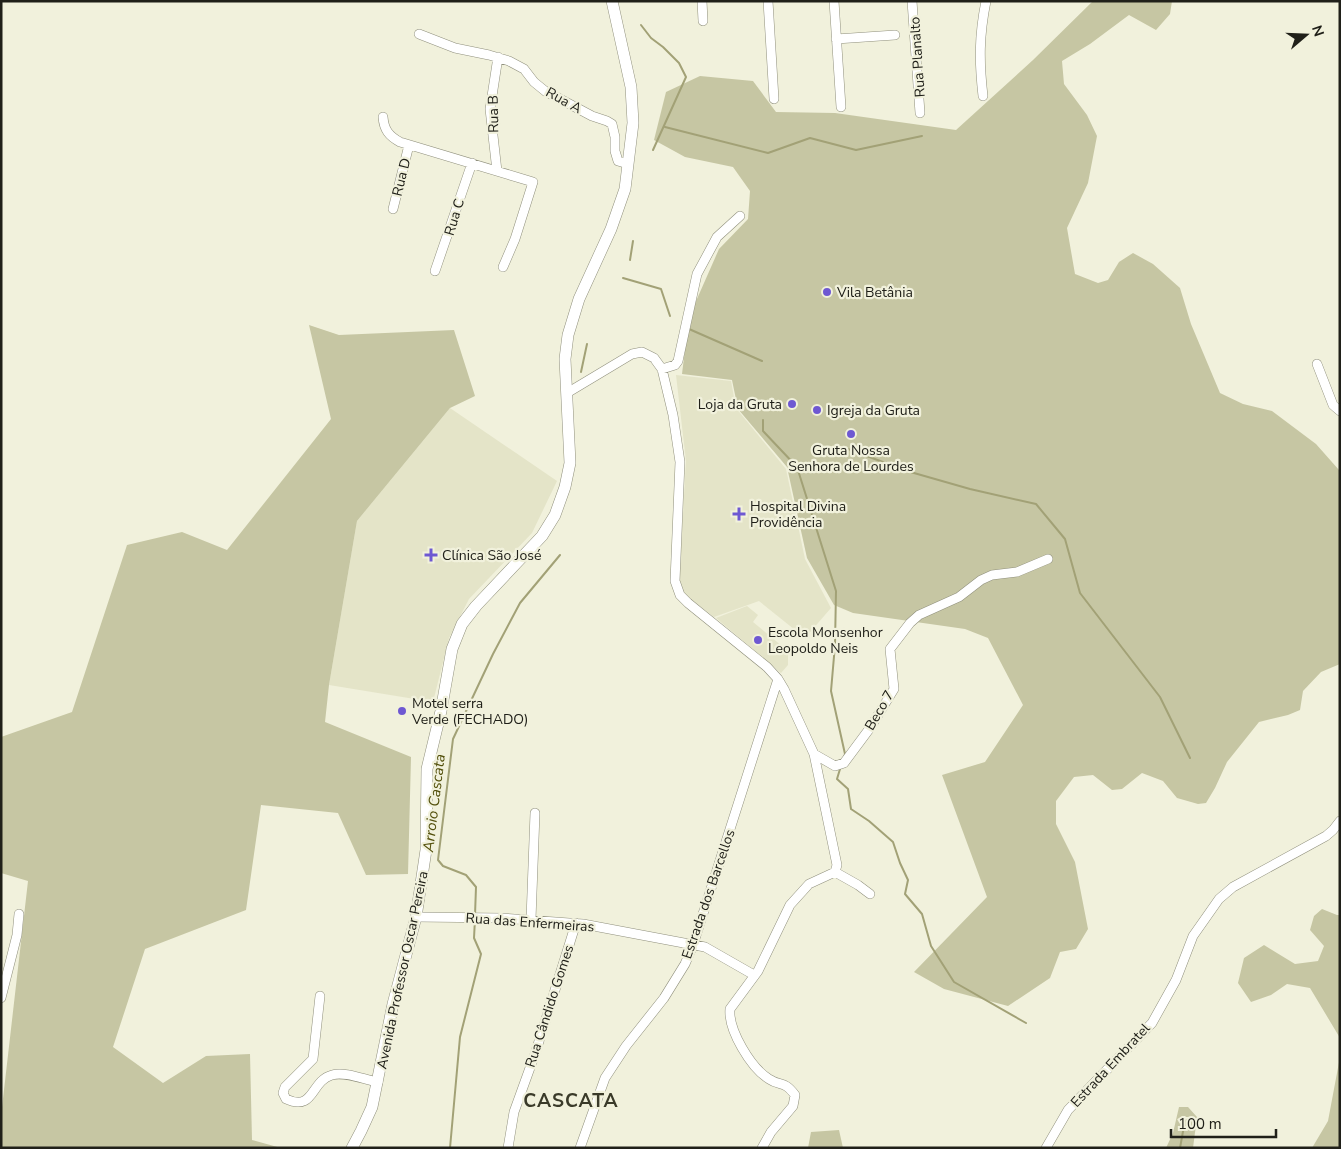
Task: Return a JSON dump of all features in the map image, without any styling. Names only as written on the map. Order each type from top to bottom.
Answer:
[{"type":"main road","name":"Avenida Professor Oscar Pereira","points":[[352,1148],[372,1107],[393,1004],[416,916],[426,850],[427,769],[441,712],[452,649],[462,624],[476,606],[542,536],[554,514],[565,487],[570,463],[565,360],[568,335],[580,299],[622,200],[633,123],[630,80],[612,1]]},
{"type":"street","points":[[702,1],[703,21]]},
{"type":"street","points":[[768,1],[774,99]]},
{"type":"street","points":[[834,1],[840,107]]},
{"type":"street","name":"Rua Planalto","points":[[912,1],[920,114]]},
{"type":"street","points":[[983,96],[980,71],[980,32],[986,1]]},
{"type":"street","name":"Rua A","points":[[419,34],[455,48],[498,57],[524,69],[534,82],[545,91],[592,116],[608,121],[612,124],[618,161],[628,164]]},
{"type":"street","points":[[836,39],[895,35]]},
{"type":"street","name":"Rua B","points":[[497,171],[490,109],[498,57]]},
{"type":"street","points":[[383,117],[384,127],[392,138],[409,146],[533,182],[515,239],[503,267]]},
{"type":"street","name":"Rua D","points":[[393,209],[409,146]]},
{"type":"street","name":"Rua C","points":[[435,271],[472,163]]},
{"type":"street","points":[[662,369],[675,365],[678,360],[696,274],[717,237],[740,216]]},
{"type":"street","points":[[567,393],[632,354],[642,352],[654,358],[662,369],[673,415],[680,462],[675,581],[680,596],[778,679],[814,754],[837,865],[834,872],[809,884],[790,905],[764,959],[730,1008],[734,1030],[757,1071],[770,1080],[788,1086],[795,1095],[793,1106],[771,1132],[762,1148]]},
{"type":"street","points":[[1317,364],[1333,405],[1340,411]]},
{"type":"street","name":"Beco 7","points":[[814,754],[835,766],[844,763],[870,728],[894,689],[890,648],[919,615],[959,597],[981,580],[992,575],[1017,572],[1048,560]]},
{"type":"street","name":"Estrada dos Barcellos","points":[[580,1148],[605,1078],[626,1046],[664,998],[685,964],[693,946],[778,679]]},
{"type":"street","points":[[531,919],[535,813]]},
{"type":"street","name":"Estrada Embratel","points":[[1046,1148],[1068,1110],[1152,1023],[1176,980],[1193,936],[1219,898],[1233,887],[1326,836],[1340,821]]},
{"type":"street","points":[[834,872],[870,894]]},
{"type":"street","points":[[1,998],[20,914]]},
{"type":"street","name":"Rua das Enfermeiras","points":[[416,916],[531,919],[576,923],[704,947],[754,975]]},
{"type":"street","name":"Rua Cândido Gomes","points":[[508,1148],[514,1112],[535,1054],[576,923]]},
{"type":"street","points":[[320,996],[313,1059],[285,1087],[282,1093],[286,1099],[295,1103],[302,1103],[324,1080],[329,1076],[338,1074],[378,1082]]},
{"type":"shaded area","points":[[1093,1],[1172,1],[1170,14],[1156,30],[1129,15],[1090,44],[1062,61],[1064,84],[1087,115],[1097,136],[1088,183],[1067,228],[1075,274],[1098,283],[1108,280],[1119,262],[1133,253],[1153,264],[1180,288],[1191,324],[1220,393],[1243,404],[1272,411],[1316,444],[1339,470],[1340,664],[1321,672],[1303,691],[1300,710],[1259,722],[1227,762],[1206,803],[1198,804],[1177,798],[1163,781],[1142,773],[1122,789],[1112,790],[1093,775],[1074,777],[1056,801],[1056,824],[1075,862],[1088,929],[1076,949],[1060,952],[1050,978],[1008,1006],[944,989],[914,972],[987,897],[942,775],[985,762],[1023,705],[988,638],[965,629],[853,613],[834,605],[807,558],[787,467],[738,409],[732,380],[682,374],[689,317],[719,249],[748,219],[750,191],[733,167],[685,157],[654,140],[666,92],[700,76],[753,81],[776,112],[835,113],[956,130],[1033,60]]},
{"type":"shaded area","points":[[309,325],[339,335],[454,330],[475,396],[450,408],[357,521],[329,685],[325,722],[411,757],[408,874],[366,875],[338,813],[261,805],[246,910],[145,949],[113,1047],[163,1083],[206,1056],[250,1054],[252,1140],[281,1148],[1,1148],[1,1116],[28,881],[1,873],[1,737],[72,712],[127,545],[182,532],[227,550],[331,419]]},
{"type":"shaded area","name":"Hospital Divina Providência","points":[[676,375],[731,381],[736,408],[786,469],[805,559],[831,608],[805,638],[759,601],[714,617],[684,594],[679,582],[686,461]]},
{"type":"shaded area","name":"Clínica São José","points":[[450,408],[557,481],[532,533],[469,599],[449,638],[433,702],[329,685],[357,521]]},
{"type":"shaded area","name":"Escola Monsenhor Leopoldo Neis","points":[[747,606],[758,615],[753,622],[788,651],[788,665],[781,673],[716,618]]},
{"type":"shaded area","points":[[1322,909],[1340,915],[1340,1038],[1310,988],[1287,984],[1271,995],[1251,1002],[1238,983],[1244,958],[1264,945],[1295,964],[1318,961],[1324,946],[1310,930],[1314,916]]},
{"type":"shaded area","points":[[1340,1057],[1340,1148],[1312,1148],[1328,1121]]},
{"type":"shaded area","points":[[1179,1107],[1188,1107],[1197,1117],[1193,1148],[1166,1148],[1173,1133]]},
{"type":"shaded area","points":[[839,1130],[843,1148],[808,1148],[811,1132]]},
{"type":"waterway","name":"Arroio Cascata","points":[[641,25],[651,38],[679,63],[686,77],[653,150]]},
{"type":"waterway","points":[[665,127],[768,153],[810,138],[856,150],[922,136]]},
{"type":"waterway","name":"Arroio Cascata","points":[[630,260],[633,241]]},
{"type":"waterway","points":[[623,278],[661,289],[670,316]]},
{"type":"waterway","points":[[689,329],[762,361]]},
{"type":"waterway","name":"Arroio Cascata","points":[[581,372],[587,344]]},
{"type":"waterway","points":[[763,420],[763,431],[797,467],[836,591],[835,645],[831,691],[845,754],[844,757]]},
{"type":"waterway","points":[[848,449],[907,471],[970,489],[1036,504],[1065,539],[1080,593],[1160,697],[1190,758]]},
{"type":"waterway","name":"Arroio Cascata","points":[[475,915],[476,887],[466,875],[443,866],[438,860],[453,739],[493,654],[520,603],[560,555]]},
{"type":"waterway","points":[[840,769],[837,779],[848,789],[851,809],[869,821],[893,842],[908,880],[905,894],[922,914],[931,946],[954,982],[1026,1023]]},
{"type":"waterway","name":"Arroio Cascata","points":[[450,1148],[460,1037],[481,954],[474,938],[475,919]]},
{"type":"waterway","points":[[1180,1148],[1184,1126]]},
{"type":"place","name":"Vila Betânia","points":[[827,292]]},
{"type":"place","name":"Loja da Gruta","points":[[792,404]]},
{"type":"place","name":"Igreja da Gruta","points":[[817,410]]},
{"type":"place","name":"Gruta Nossa Senhora de Lourdes","points":[[851,434]]},
{"type":"place","name":"Hospital Divina Providência","points":[[739,514]]},
{"type":"place","name":"Clínica São José","points":[[431,555]]},
{"type":"place","name":"Escola Monsenhor Leopoldo Neis","points":[[758,640]]},
{"type":"place","name":"Motel serra Verde (FECHADO)","points":[[402,711]]},
{"type":"district","name":"CASCATA","points":[[571,1100]]}]
